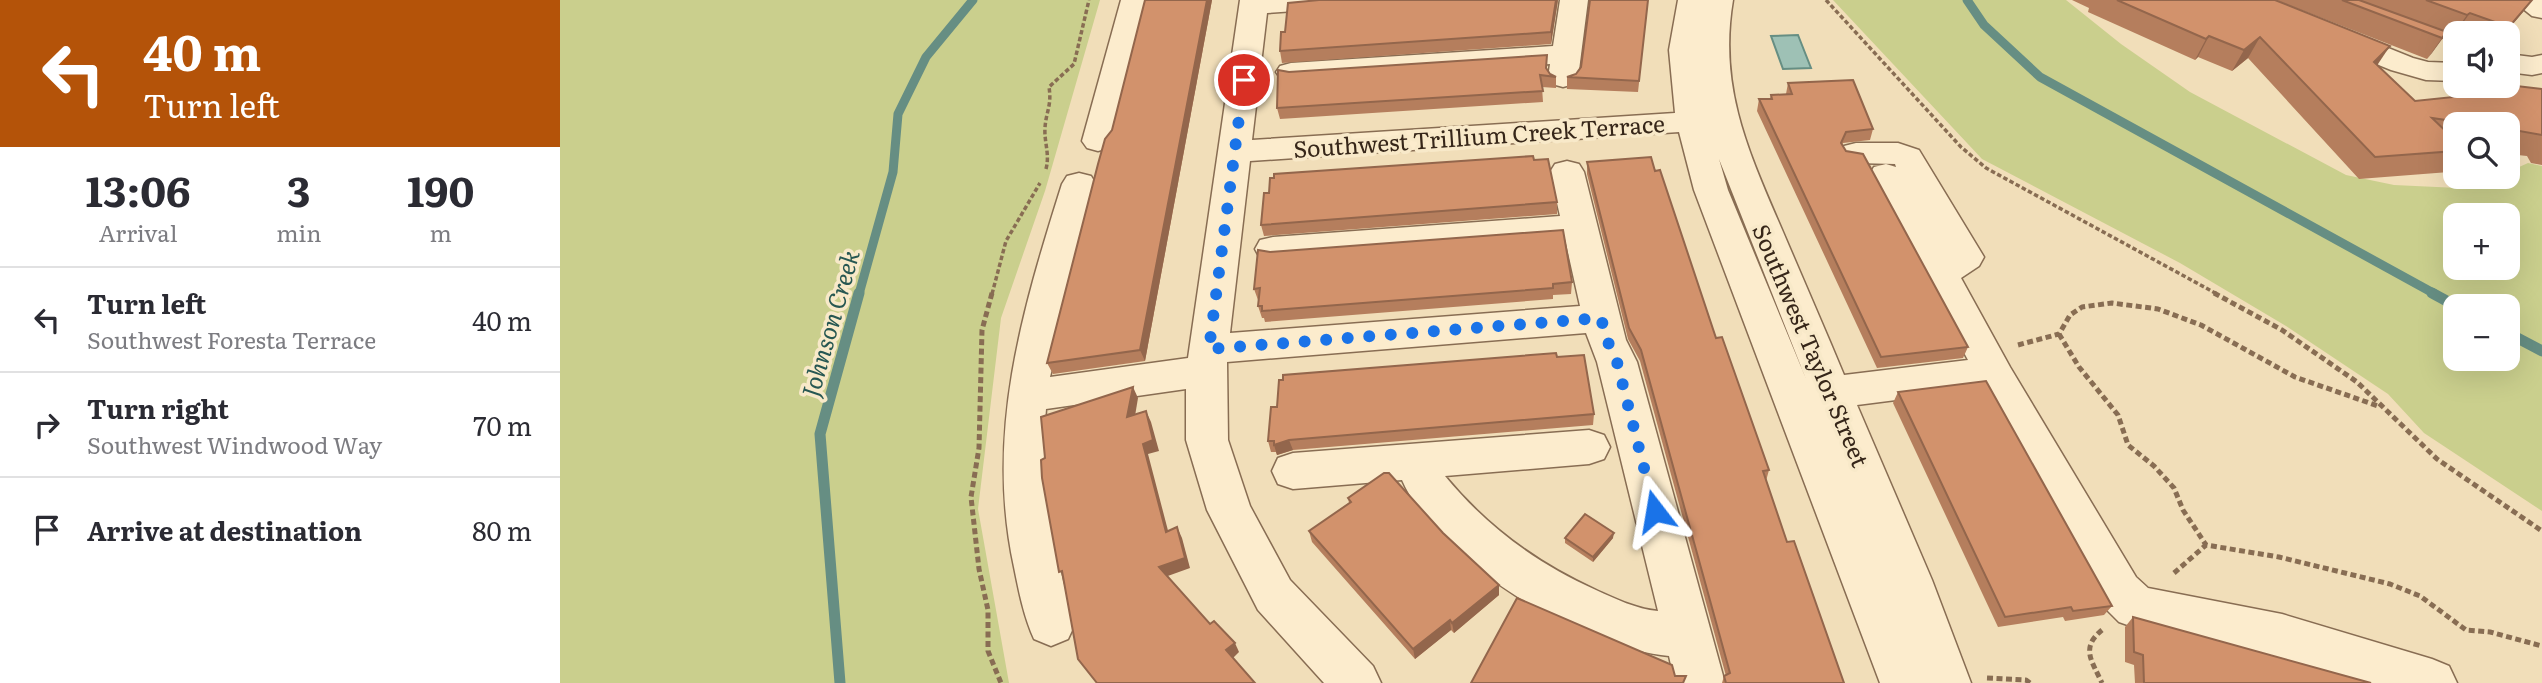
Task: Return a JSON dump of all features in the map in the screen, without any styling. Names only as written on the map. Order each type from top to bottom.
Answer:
[{"type":"street","points":[[1339,0],[1253,3],[1207,360],[1207,440],[1229,510],[1274,595],[1356,683]]},
{"type":"street","points":[[1292,72],[1564,68],[1574,0]]},
{"type":"street","name":"Southwest Taylor Street","points":[[1692,0],[1683,48],[1684,87],[1706,120],[1729,144],[1909,580],[1945,683]]},
{"type":"street","name":"Southwest Taylor Street","points":[[1718,0],[1713,42],[1714,73],[1706,120],[1711,190],[1905,683]]},
{"type":"street","points":[[2244,0],[2402,64],[2426,71],[2443,61]]},
{"type":"street","points":[[2526,0],[2542,10]]},
{"type":"street","points":[[1098,141],[1142,1]]},
{"type":"street","points":[[2520,64],[2542,64]]},
{"type":"street","name":"Southwest Trillium Creek Terrace","points":[[1236,151],[1706,120]]},
{"type":"street","points":[[1856,153],[1898,153],[1907,157],[1966,257],[1941,274]]},
{"type":"street","points":[[1567,172],[1601,318],[1617,362],[1700,683]]},
{"type":"street","points":[[1886,175],[1993,372],[2120,592],[2136,607],[2282,636],[2432,683]]},
{"type":"street","points":[[1051,624],[1037,575],[1026,512],[1023,450],[1028,396],[1058,253],[1079,184]]},
{"type":"street","points":[[1273,250],[1580,226]]},
{"type":"street","points":[[1028,396],[1207,360],[1601,318]]},
{"type":"street","points":[[1792,397],[1993,372]]},
{"type":"street","points":[[1293,471],[1589,447]]},
{"type":"street","points":[[1418,460],[1424,481],[1443,504],[1475,539],[1510,568],[1610,619],[1649,632],[1687,636]]},
{"type":"path","points":[[1826,0],[1961,147],[1986,168],[2282,330],[2357,382],[2379,406],[2459,476],[2542,531]]},
{"type":"path","points":[[2379,406],[2295,377],[2201,325],[2158,309],[2112,303],[2082,307],[2070,316],[2059,334],[2079,367],[2118,415],[2128,445],[2154,466],[2174,488],[2183,510],[2206,545],[2278,557],[2390,584],[2420,596],[2466,631],[2490,632],[2542,646]]},
{"type":"path","points":[[2102,683],[2088,652],[2091,639],[2136,607]]},
{"type":"green space","points":[[560,0],[1100,0],[1045,191],[1001,318],[978,509],[1009,683],[560,683]]},
{"type":"green space","points":[[1833,0],[2066,0],[2121,44],[2190,92],[2346,175],[2394,185],[2443,189],[2520,189],[2520,167],[2528,163],[2542,166],[2542,511],[2424,433],[2388,394],[2286,326],[2180,263],[1982,159]]},
{"type":"water","points":[[1798,35],[1811,68],[1783,69],[1771,36]]},
{"type":"building","points":[[1145,0],[1207,0],[1140,350],[1047,363],[1098,164],[1105,139],[1112,130]]},
{"type":"building","points":[[1319,0],[1556,0],[1551,32],[1280,51],[1281,32],[1285,32],[1288,3]]},
{"type":"building","points":[[1590,0],[1648,0],[1639,81],[1567,77],[1576,74],[1581,67]]},
{"type":"building","points":[[2117,0],[2275,0],[2390,46],[2374,62],[2415,101],[2444,98],[2520,98],[2520,86],[2542,89],[2542,135],[2520,131],[2520,112],[2443,112],[2443,120],[2432,118],[2443,129],[2443,152],[2375,157],[2260,37],[2244,50],[2209,36],[2206,39]]},
{"type":"building","points":[[2342,0],[2359,0],[2443,31],[2442,38]]},
{"type":"building","points":[[2426,0],[2532,0],[2514,21],[2492,21],[2470,13],[2467,15]]},
{"type":"building","points":[[1547,55],[1546,68],[1556,77],[1540,75],[1543,91],[1277,108],[1278,70],[1289,72]]},
{"type":"building","points":[[1853,80],[1873,129],[1846,132],[1841,143],[1846,151],[1863,154],[1968,347],[1881,357],[1759,99],[1772,99],[1771,95],[1792,94],[1788,83]]},
{"type":"building","points":[[1533,156],[1534,160],[1548,159],[1557,202],[1261,225],[1264,193],[1269,193],[1270,178],[1274,178],[1274,174]]},
{"type":"building","points":[[1651,157],[1655,171],[1660,170],[1716,338],[1722,337],[1769,470],[1763,471],[1787,542],[1794,541],[1844,683],[1726,683],[1724,676],[1730,673],[1641,350],[1629,328],[1587,162]]},
{"type":"building","points":[[1563,230],[1572,282],[1553,284],[1553,288],[1262,311],[1262,306],[1258,306],[1260,288],[1254,289],[1258,250],[1270,252]]},
{"type":"building","points":[[1556,353],[1557,357],[1584,355],[1594,414],[1289,440],[1274,445],[1274,441],[1268,441],[1271,407],[1277,407],[1279,380],[1283,380],[1283,375]]},
{"type":"building","points":[[1986,381],[2112,606],[2073,611],[2071,607],[2005,617],[1898,392]]},
{"type":"building","points":[[1133,387],[1127,417],[1146,411],[1153,440],[1143,444],[1166,532],[1177,527],[1185,558],[1159,567],[1210,624],[1214,621],[1235,643],[1226,650],[1255,683],[1097,683],[1078,659],[1042,478],[1041,460],[1045,458],[1041,417]]},
{"type":"building","points":[[1384,473],[1389,473],[1443,533],[1499,585],[1452,623],[1450,620],[1413,649],[1309,531],[1351,502],[1348,498]]},
{"type":"building","points":[[1585,514],[1614,533],[1593,557],[1565,538]]},
{"type":"building","points":[[1517,598],[1672,665],[1675,676],[1686,676],[1683,683],[1471,683]]},
{"type":"building","points":[[2133,617],[2371,683],[2144,683],[2143,655],[2134,652]]},
{"type":"waterway","name":"Johnson Creek","points":[[859,294],[893,172],[898,114],[926,57],[973,0]]},
{"type":"waterway","points":[[1967,0],[1984,25],[2040,77],[2435,294]]},
{"type":"waterway","name":"Johnson Creek","points":[[840,683],[820,434],[859,293]]},
{"type":"waterway","points":[[2432,293],[2443,299]]},
{"type":"waterway","points":[[2520,339],[2542,351]]},
{"type":"route","points":[[1244,80],[1209,349],[1601,318],[1617,362],[1655,511]]}]
